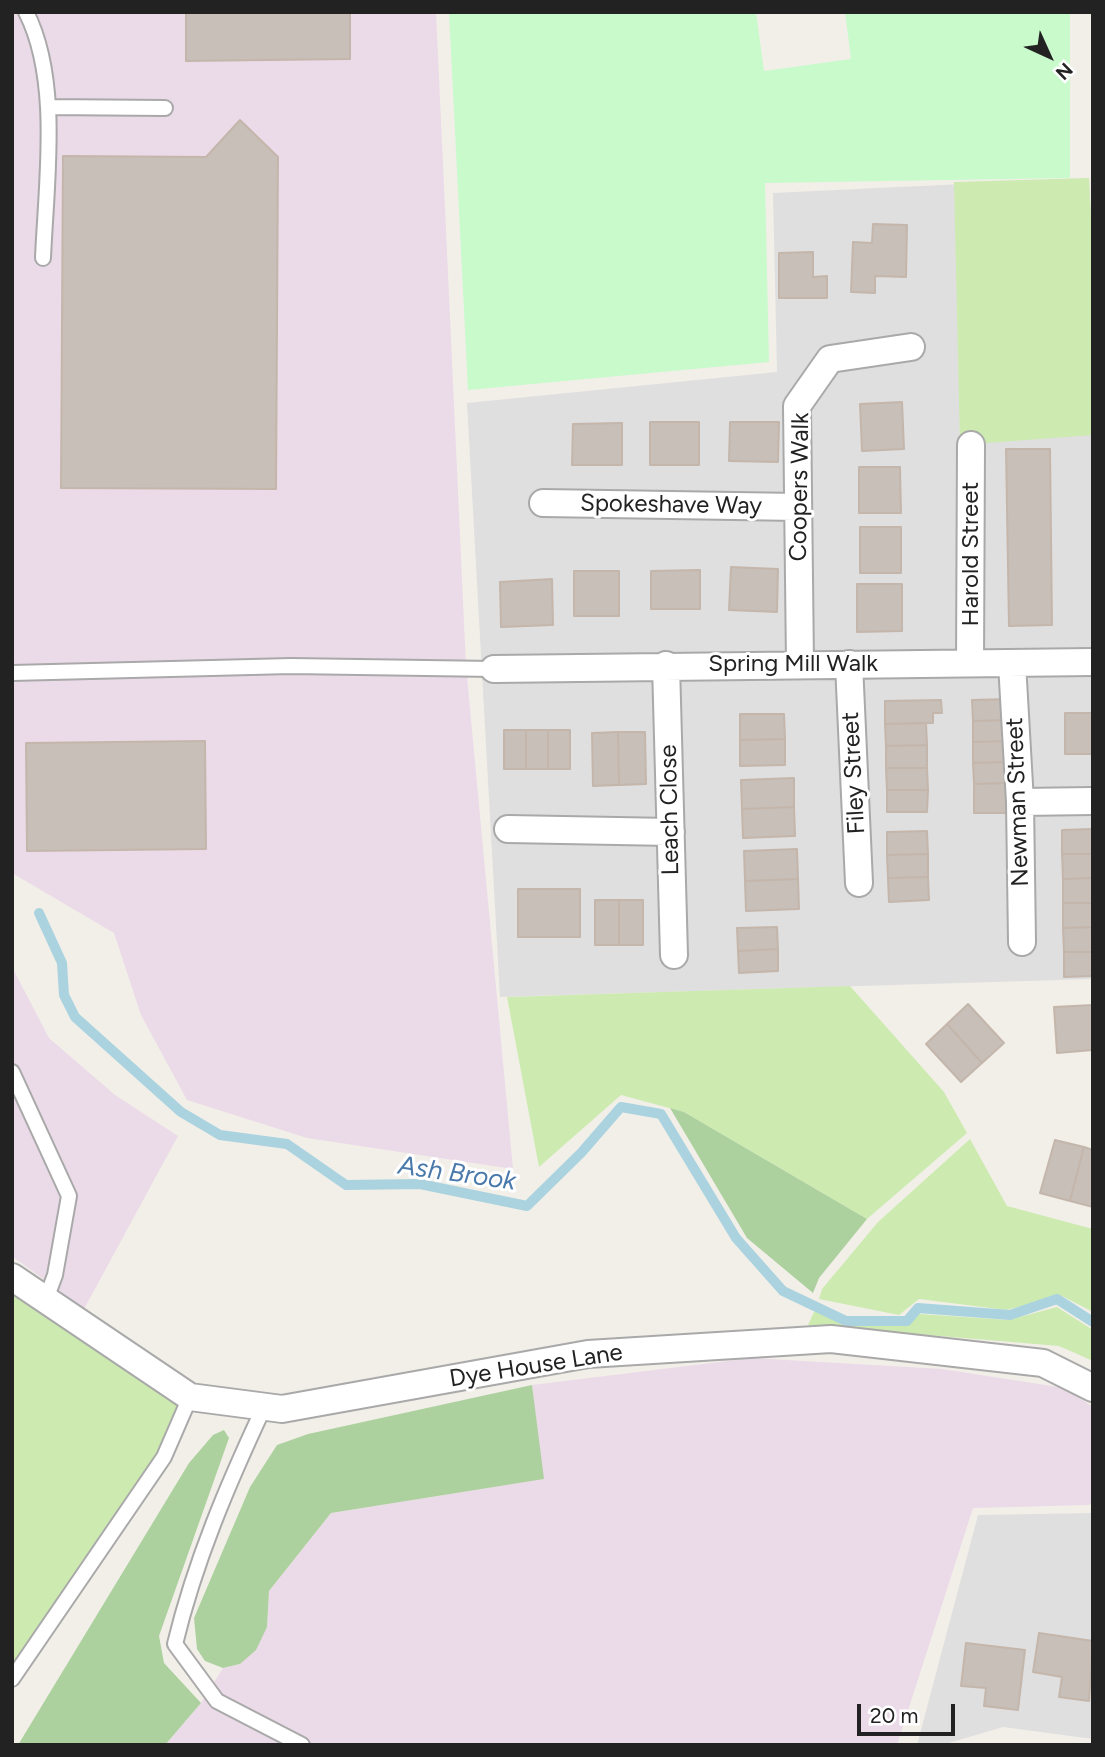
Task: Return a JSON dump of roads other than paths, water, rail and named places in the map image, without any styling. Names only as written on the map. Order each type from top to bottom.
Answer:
[{"type":"street","name":"Coopers Walk","points":[[800,664],[797,406],[830,359],[911,346]]},
{"type":"street","name":"Harold Street","points":[[971,445],[971,663]]},
{"type":"street","name":"Spokeshave Way","points":[[543,503],[798,507]]},
{"type":"street","name":"Spring Mill Walk","points":[[494,669],[1093,662]]},
{"type":"street","name":"Newman Street","points":[[1012,663],[1020,802],[1022,942]]},
{"type":"street","name":"Filey Street","points":[[849,664],[859,883]]},
{"type":"street","name":"Leach Close","points":[[666,665],[674,955]]},
{"type":"street","points":[[1020,802],[1093,800]]},
{"type":"street","points":[[508,829],[671,832]]},
{"type":"street","name":"Dye House Lane","points":[[12,1277],[190,1397],[282,1409],[588,1354],[831,1339],[1043,1363],[1093,1388]]},
{"type":"lane","points":[[26,12],[37,32],[48,107],[43,258]]},
{"type":"lane","points":[[48,107],[165,108]]},
{"type":"lane","points":[[12,673],[291,666],[494,669]]},
{"type":"lane","points":[[12,1072],[69,1196],[55,1275],[46,1299]]},
{"type":"lane","points":[[12,1679],[164,1457],[190,1397]]},
{"type":"lane","points":[[264,1407],[233,1473],[189,1588],[175,1644],[217,1701],[302,1745]]},
{"type":"waterway","name":"Ash Brook","points":[[39,913],[62,963],[64,995],[75,1017],[181,1112],[220,1135],[287,1144],[346,1185],[420,1184],[527,1206],[581,1153],[621,1107],[661,1114],[736,1238],[783,1291],[846,1321],[907,1321],[918,1308],[1010,1315],[1057,1299],[1093,1322]]}]
